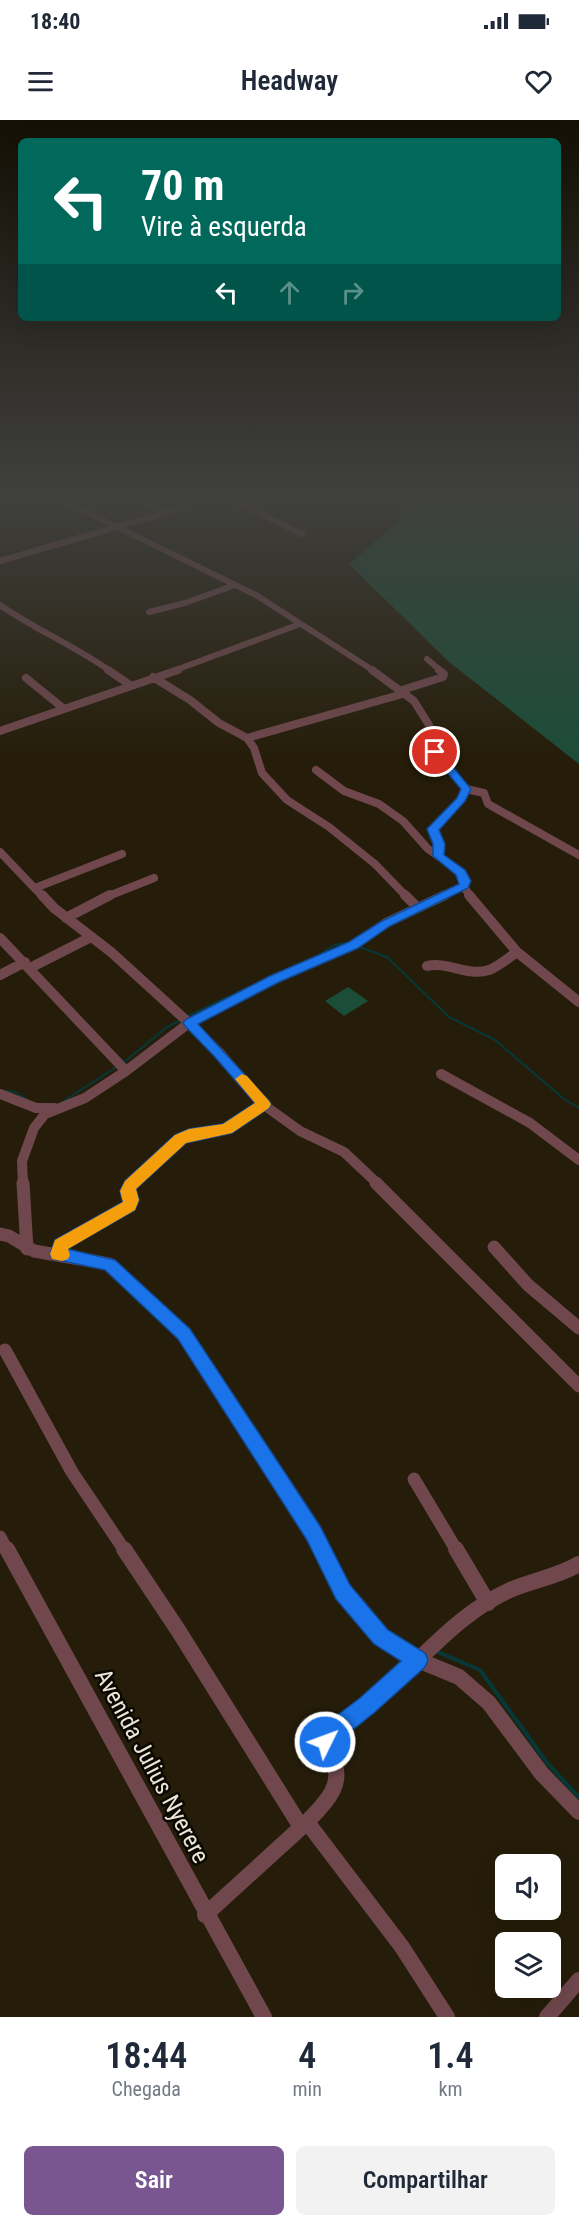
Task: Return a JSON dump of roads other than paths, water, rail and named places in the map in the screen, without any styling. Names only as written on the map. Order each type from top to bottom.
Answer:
[{"type":"street","points":[[230,583],[300,624],[404,691],[414,701],[429,725],[438,756],[466,789],[484,793],[488,804],[579,855]]},
{"type":"street","points":[[148,612],[185,603],[235,585]]},
{"type":"street","points":[[0,605],[32,627],[83,652],[130,685]]},
{"type":"street","points":[[0,731],[203,661],[300,624]]},
{"type":"street","points":[[247,738],[443,677],[444,674],[428,659]]},
{"type":"street","points":[[153,677],[190,700],[219,723],[247,738],[254,748],[262,772],[287,800],[329,827],[375,864],[418,908]]},
{"type":"street","points":[[26,678],[63,708]]},
{"type":"street","points":[[316,770],[344,791],[379,804],[403,821],[428,849],[460,873],[465,881],[464,886],[474,903],[516,952],[579,1002]]},
{"type":"street","points":[[438,856],[439,844],[433,829],[462,799],[466,789]]},
{"type":"street","points":[[0,852],[66,918],[111,952],[189,1023],[219,1052],[264,1104],[300,1131],[344,1152],[360,1166],[579,1386]]},
{"type":"street","points":[[35,888],[122,854]]},
{"type":"street","points":[[66,918],[103,898],[154,878]]},
{"type":"street","points":[[27,1249],[22,1161],[34,1128],[45,1114],[67,1107],[126,1071],[189,1023],[275,979],[354,945],[378,928],[464,886]]},
{"type":"street","points":[[0,975],[91,937]]},
{"type":"street","points":[[0,938],[126,1071]]},
{"type":"street","points":[[427,966],[435,964],[456,969],[485,970],[516,952]]},
{"type":"street","points":[[441,1074],[535,1125],[579,1160]]},
{"type":"street","points":[[0,1094],[10,1095],[31,1109],[67,1107]]},
{"type":"street","points":[[58,1254],[61,1245],[129,1206],[130,1185],[181,1139],[189,1135],[226,1129],[264,1104]]},
{"type":"street","points":[[0,1234],[10,1235],[27,1249],[110,1264],[184,1334],[314,1533],[343,1592],[381,1637],[418,1660],[459,1677],[489,1703],[542,1774],[579,1812]]},
{"type":"street","points":[[494,1247],[528,1285],[579,1328]]},
{"type":"street","points":[[5,1350],[72,1472],[304,1824],[402,1947],[447,2017]]},
{"type":"street","points":[[414,1479],[488,1604]]},
{"type":"street","name":"Avenida Julius Nyerere","points":[[0,1537],[92,1702],[205,1916],[264,2017]]},
{"type":"street","points":[[205,1916],[333,1794],[337,1785],[336,1767],[326,1747],[326,1738],[368,1705],[455,1624],[508,1590],[560,1575],[579,1564]]},
{"type":"street","points":[[547,2017],[579,1980]]},
{"type":"waterway","points":[[319,955],[334,945],[346,943]]},
{"type":"waterway","points":[[360,947],[387,957],[449,1017],[495,1040],[564,1099],[579,1108]]},
{"type":"waterway","points":[[188,1016],[251,986]]},
{"type":"waterway","points":[[123,1063],[167,1027],[181,1020]]},
{"type":"waterway","points":[[62,1102],[118,1066]]},
{"type":"waterway","points":[[6,1091],[15,1092],[28,1100]]},
{"type":"waterway","points":[[438,1652],[480,1670],[548,1764],[579,1797]]}]
